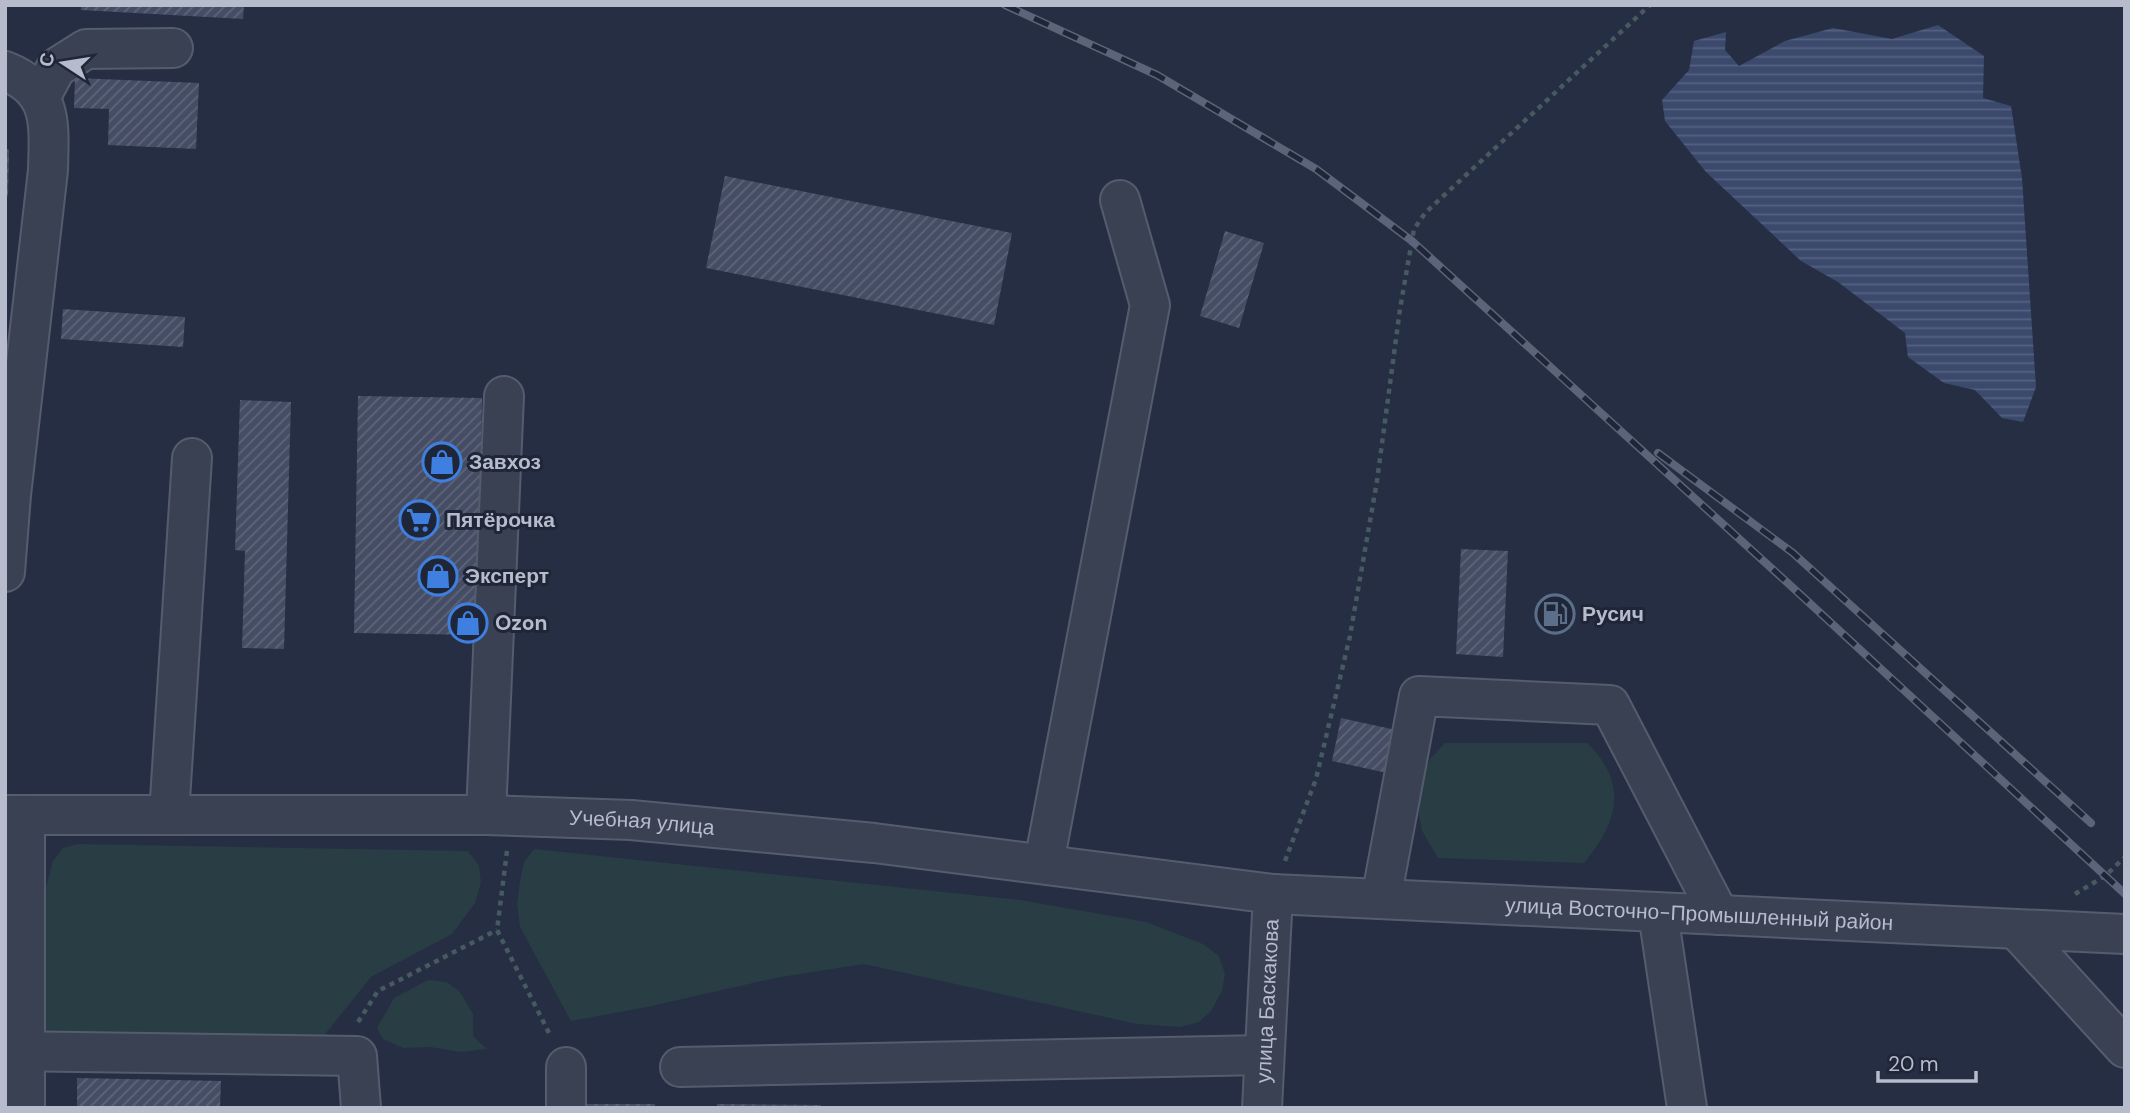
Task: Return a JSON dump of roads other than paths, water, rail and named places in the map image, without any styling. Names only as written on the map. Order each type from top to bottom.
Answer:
[{"type":"street","points":[[41,96],[56,68],[86,49],[173,48]]},
{"type":"street","points":[[5,71],[16,75],[41,96],[50,121],[48,170],[11,495],[5,572]]},
{"type":"street","points":[[1044,863],[1150,305],[1120,200]]},
{"type":"street","points":[[499,815],[504,396]]},
{"type":"street","points":[[169,815],[192,458]]},
{"type":"street","points":[[1381,899],[1419,696],[1610,705],[1719,915]]},
{"type":"street","points":[[15,815],[14,1052],[24,1108]]},
{"type":"street","name":"Учебная улица","points":[[15,815],[499,815],[631,820],[874,843],[1273,894]]},
{"type":"street","name":"улица Восточно-Промышленный район","points":[[1273,894],[2125,934]]},
{"type":"street","name":"улица Баскакова","points":[[1262,1108],[1273,894]]},
{"type":"street","points":[[1658,913],[1687,1108]]},
{"type":"street","points":[[2017,930],[2125,1048]]},
{"type":"street","points":[[14,1052],[357,1056],[361,1108]]},
{"type":"street","points":[[680,1067],[1264,1055]]},
{"type":"street","points":[[566,1067],[566,1108]]},
{"type":"water","points":[[1938,25],[1984,56],[1983,98],[2011,106],[2022,178],[2036,387],[2023,422],[2002,418],[1975,390],[1944,383],[1908,357],[1905,333],[1838,282],[1801,261],[1706,172],[1665,121],[1662,100],[1689,70],[1694,41],[1726,32],[1725,50],[1739,66],[1785,41],[1833,28],[1892,39]]},
{"type":"railway","points":[[1005,5],[1157,75],[1316,169],[1412,241],[2125,894]]},
{"type":"railway","points":[[1658,453],[1793,553],[2091,823]]},
{"type":"place","name":"Завхоз","points":[[442,462]]},
{"type":"place","name":"Пятёрочка","points":[[419,520]]},
{"type":"place","name":"Эксперт","points":[[438,576]]},
{"type":"place","name":"Русич","points":[[1555,614]]},
{"type":"place","name":"Ozon","points":[[468,623]]}]
